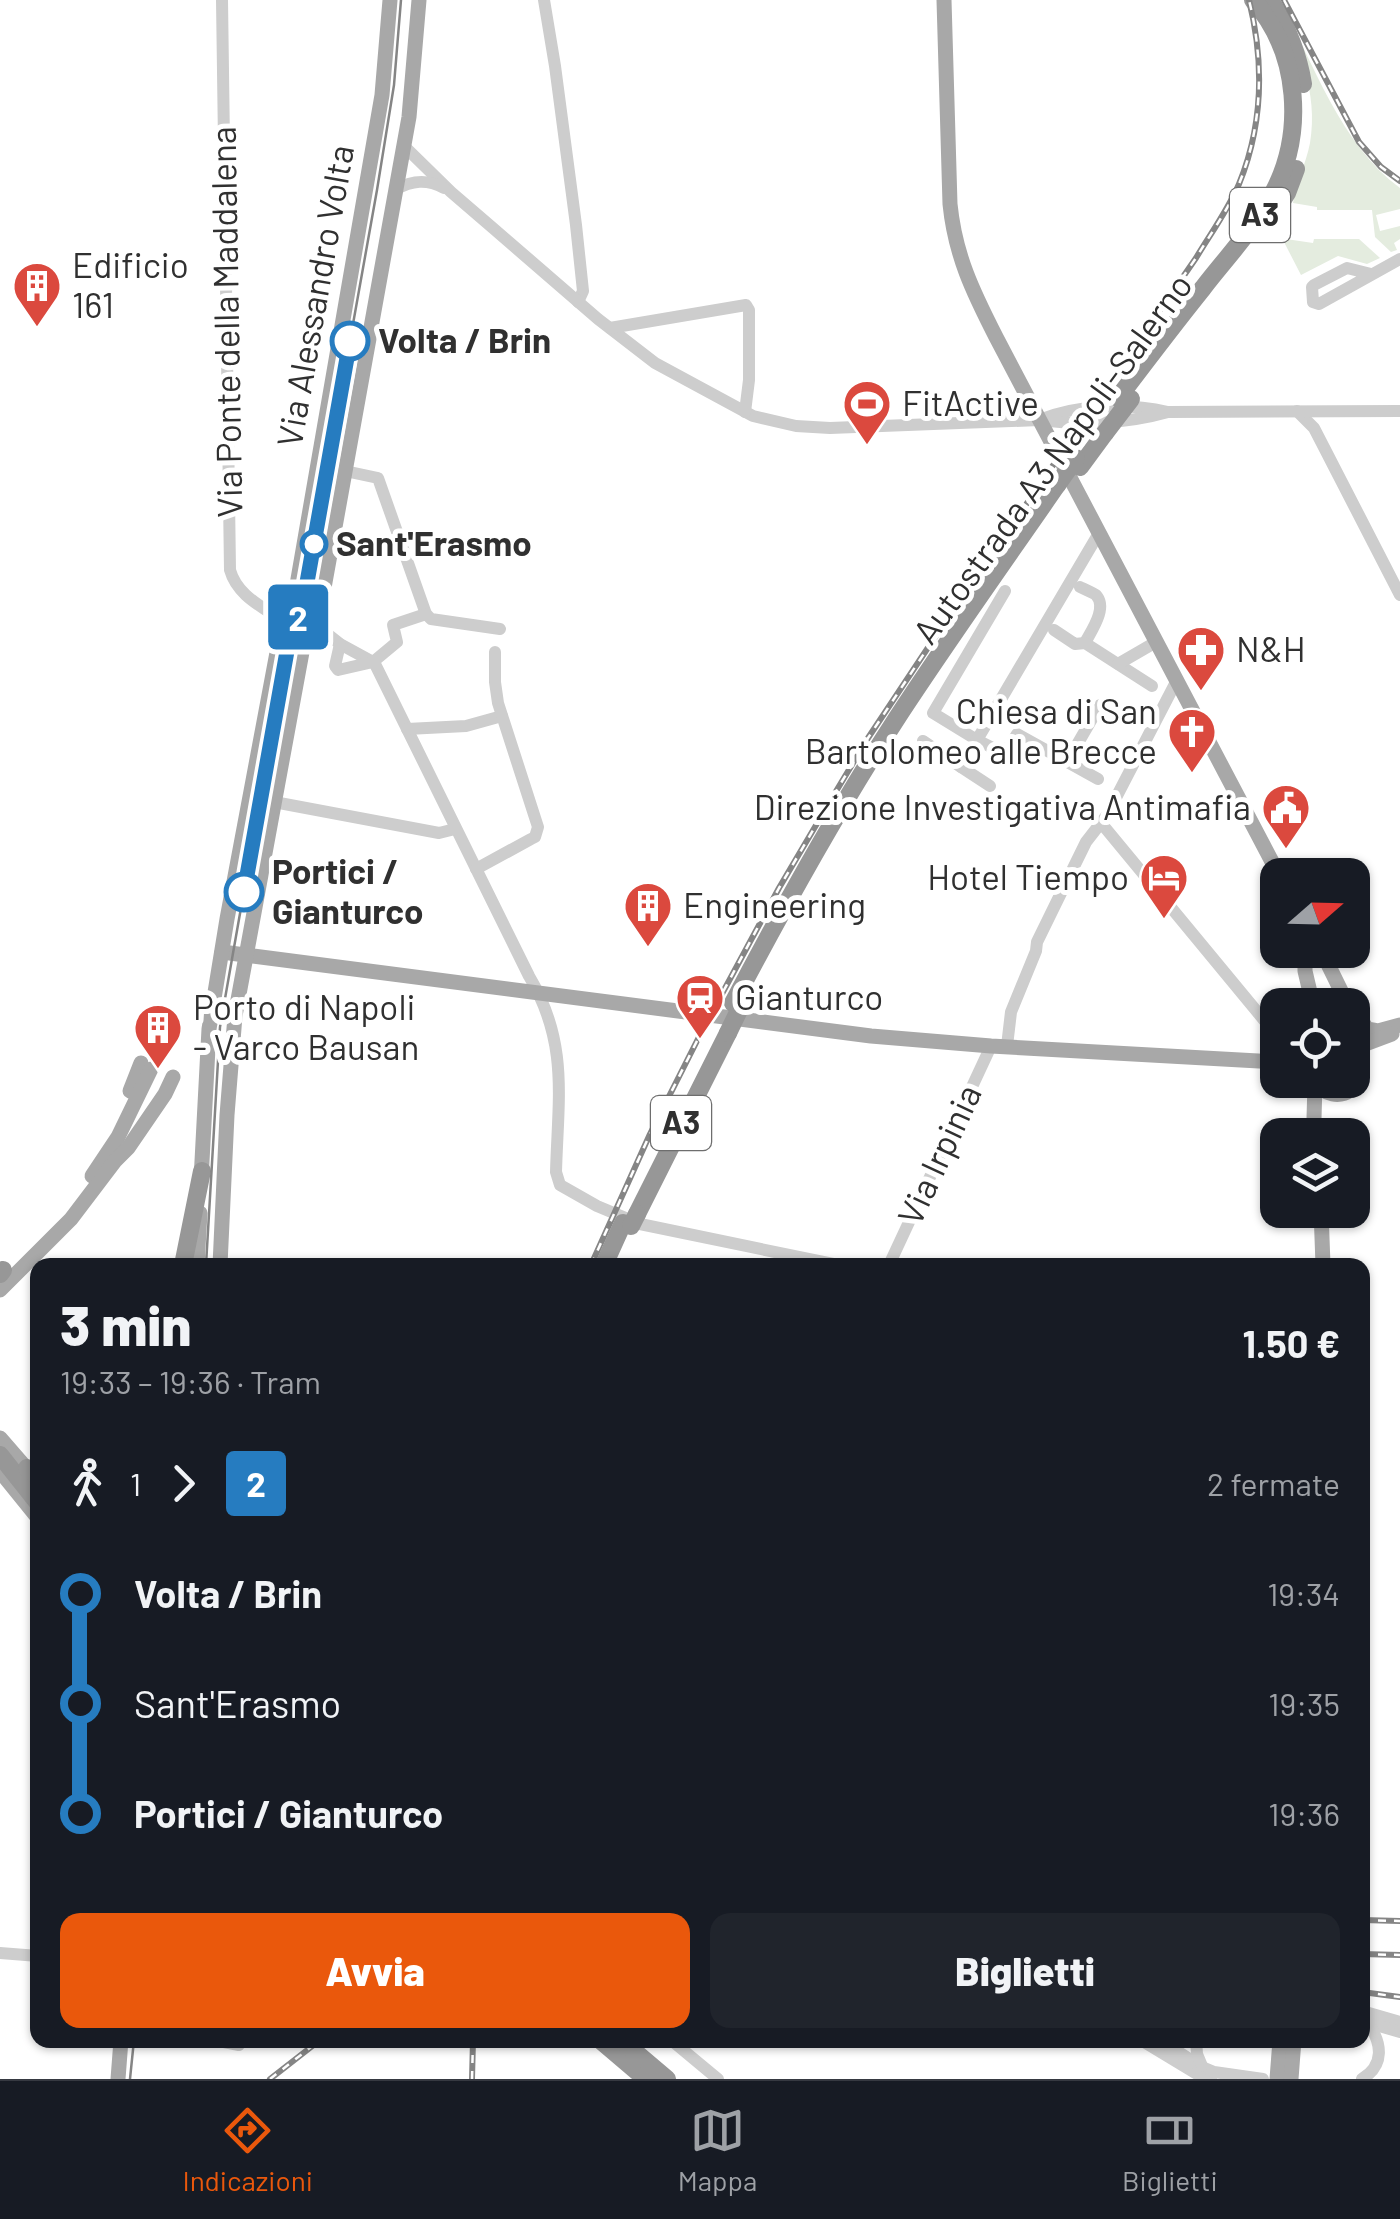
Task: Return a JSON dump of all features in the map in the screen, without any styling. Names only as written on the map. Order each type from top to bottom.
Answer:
[{"type":"highway","name":"Autostrada A3 Napoli-Salerno","points":[[608,1258],[790,897],[867,766],[945,647],[1264,209],[1283,170],[1293,126],[1291,84],[1276,34],[1253,0]]},
{"type":"highway","name":"Autostrada A3 Napoli-Salerno","points":[[1125,398],[1272,218],[1296,170],[1305,126],[1304,85],[1291,37],[1270,0]]},
{"type":"highway","points":[[184,1258],[202,1171]]},
{"type":"highway","name":"Autostrada A3 Napoli-Salerno","points":[[616,1258],[630,1218]]},
{"type":"highway","points":[[0,1455],[30,1493]]},
{"type":"highway","points":[[609,2048],[646,2079]]},
{"type":"highway","points":[[621,2048],[657,2079]]},
{"type":"highway","points":[[630,2048],[666,2079]]},
{"type":"highway","points":[[645,2048],[680,2079]]},
{"type":"main road","name":"Via Alessandro Volta","points":[[294,602],[382,96],[390,0]]},
{"type":"main road","name":"Via Alessandro Volta","points":[[220,1258],[232,1042],[274,802],[312,625],[323,591],[346,471],[413,88],[419,0]]},
{"type":"main road","points":[[944,0],[950,204],[956,243],[974,293],[1270,858]]},
{"type":"main road","points":[[196,1258],[209,1029],[222,952],[283,610],[294,602],[308,603],[312,625],[290,635],[281,623]]},
{"type":"main road","points":[[222,952],[818,1030],[999,1046],[1260,1061]]},
{"type":"main road","points":[[1331,968],[1341,988]]},
{"type":"main road","points":[[1311,988],[1314,971],[1324,969],[1336,978]]},
{"type":"main road","points":[[1370,1030],[1398,1029]]},
{"type":"main road","points":[[1370,1042],[1398,1029]]},
{"type":"main road","points":[[1370,1060],[1398,1029]]},
{"type":"main road","points":[[110,1158],[118,1137],[142,1105],[158,1071]]},
{"type":"main road","points":[[32,1258],[71,1219],[158,1071]]},
{"type":"main road","points":[[1,1272],[61,1216],[110,1158],[128,1148],[152,1113],[158,1071]]},
{"type":"main road","points":[[1322,1228],[1323,1258]]},
{"type":"main road","points":[[0,1290],[30,1260]]},
{"type":"main road","points":[[0,1438],[30,1471]]},
{"type":"main road","points":[[0,1471],[30,1508]]},
{"type":"main road","points":[[118,2079],[120,2048]]},
{"type":"main road","points":[[1277,2079],[1279,2048]]},
{"type":"main road","points":[[1290,2079],[1293,2048]]},
{"type":"street","name":"Via Ponte della Maddalena","points":[[222,0],[230,570],[240,591],[281,623]]},
{"type":"street","points":[[544,0],[576,225],[583,292],[578,302]]},
{"type":"street","points":[[404,144],[450,192],[610,328],[675,375],[744,412],[782,423],[830,428],[1039,420],[1059,412],[1088,408],[1146,407],[1168,412],[1400,411]]},
{"type":"street","points":[[395,190],[424,181],[450,192]]},
{"type":"street","points":[[1371,274],[1400,259]]},
{"type":"street","points":[[610,328],[747,306],[748,380],[744,412]]},
{"type":"street","points":[[1297,411],[1314,428],[1400,595]]},
{"type":"street","points":[[346,471],[378,478],[426,614],[431,619],[500,630]]},
{"type":"street","points":[[962,767],[1099,533]]},
{"type":"street","points":[[1080,587],[1096,595],[1100,603],[1099,615],[1085,643]]},
{"type":"street","points":[[1005,591],[933,712],[1005,754],[1017,734],[1098,778]]},
{"type":"street","points":[[340,644],[336,670],[373,662],[397,642],[394,625],[426,614]]},
{"type":"street","points":[[312,625],[373,662],[544,1000],[560,1069],[556,1172],[560,1185],[640,1224],[804,1258]]},
{"type":"street","points":[[1054,630],[1075,644],[1085,643],[1152,686]]},
{"type":"street","points":[[1118,664],[1156,642]]},
{"type":"street","points":[[476,870],[532,840],[538,832],[496,694],[495,652]]},
{"type":"street","name":"Via Irpinia","points":[[892,1258],[999,1046],[1038,942],[1086,842],[1102,824],[1177,680]]},
{"type":"street","points":[[1066,762],[1100,705]]},
{"type":"street","points":[[408,729],[466,726],[502,716]]},
{"type":"street","points":[[923,740],[990,786]]},
{"type":"street","points":[[274,802],[439,834],[455,828]]},
{"type":"street","points":[[1102,824],[1260,1015]]},
{"type":"street","points":[[0,1953],[30,1955]]},
{"type":"street","points":[[1370,2019],[1400,2022]]},
{"type":"street","points":[[1370,2020],[1400,2032]]},
{"type":"street","points":[[1362,2079],[1378,2064],[1380,2051],[1370,2027]]},
{"type":"street","points":[[680,2048],[718,2079]]},
{"type":"street","points":[[1154,2048],[1211,2079]]},
{"type":"street","points":[[1172,2048],[1222,2075],[1263,2079]]},
{"type":"street","points":[[1198,2048],[1202,2067]]},
{"type":"shaded area","points":[[1280,0],[1345,126],[1379,170],[1400,188],[1400,209],[1376,215],[1380,231],[1400,226],[1400,239],[1394,243],[1397,250],[1391,252],[1375,237],[1372,210],[1317,210],[1293,203],[1310,143],[1312,106],[1305,70]]},
{"type":"shaded area","points":[[1286,239],[1313,243],[1314,239],[1359,239],[1380,258],[1367,264],[1338,256],[1301,275]]},
{"type":"tram line","points":[[206,1258],[220,1027],[287,647],[305,592],[377,190],[394,85],[401,0]]},
{"type":"tram line","name":"2","points":[[244,892],[289,640],[306,588],[350,341]]},
{"type":"tram line","points":[[130,2079],[133,2048]]},
{"type":"railway","points":[[594,1258],[703,1029],[779,888],[868,738],[1230,203],[1247,162],[1257,116],[1259,69],[1249,0]]},
{"type":"railway","points":[[1284,0],[1359,142],[1400,181]]},
{"type":"railway","points":[[1370,1920],[1400,1921]]},
{"type":"railway","points":[[1370,1954],[1400,1955]]},
{"type":"railway","points":[[1370,1993],[1400,1997]]},
{"type":"railway","points":[[270,2079],[310,2048]]},
{"type":"railway","points":[[472,2079],[473,2048]]},
{"type":"place","name":"Edificio 161","points":[[37,328]]},
{"type":"place","name":"Volta / Brin","points":[[350,341]]},
{"type":"place","name":"FitActive","points":[[867,446]]},
{"type":"place","name":"Sant'Erasmo","points":[[314,544]]},
{"type":"place","name":"N&H","points":[[1201,692]]},
{"type":"place","name":"Chiesa di San Bartolomeo alle Brecce","points":[[1192,774]]},
{"type":"place","name":"Direzione Investigativa Antimafia","points":[[1286,850]]},
{"type":"place","name":"Portici / Gianturco","points":[[244,892]]},
{"type":"place","name":"Hotel Tiempo","points":[[1164,920]]},
{"type":"place","name":"Engineering","points":[[648,948]]},
{"type":"place","name":"Gianturco","points":[[700,1040]]},
{"type":"place","name":"Porto di Napoli - Varco Bausan","points":[[158,1070]]}]
